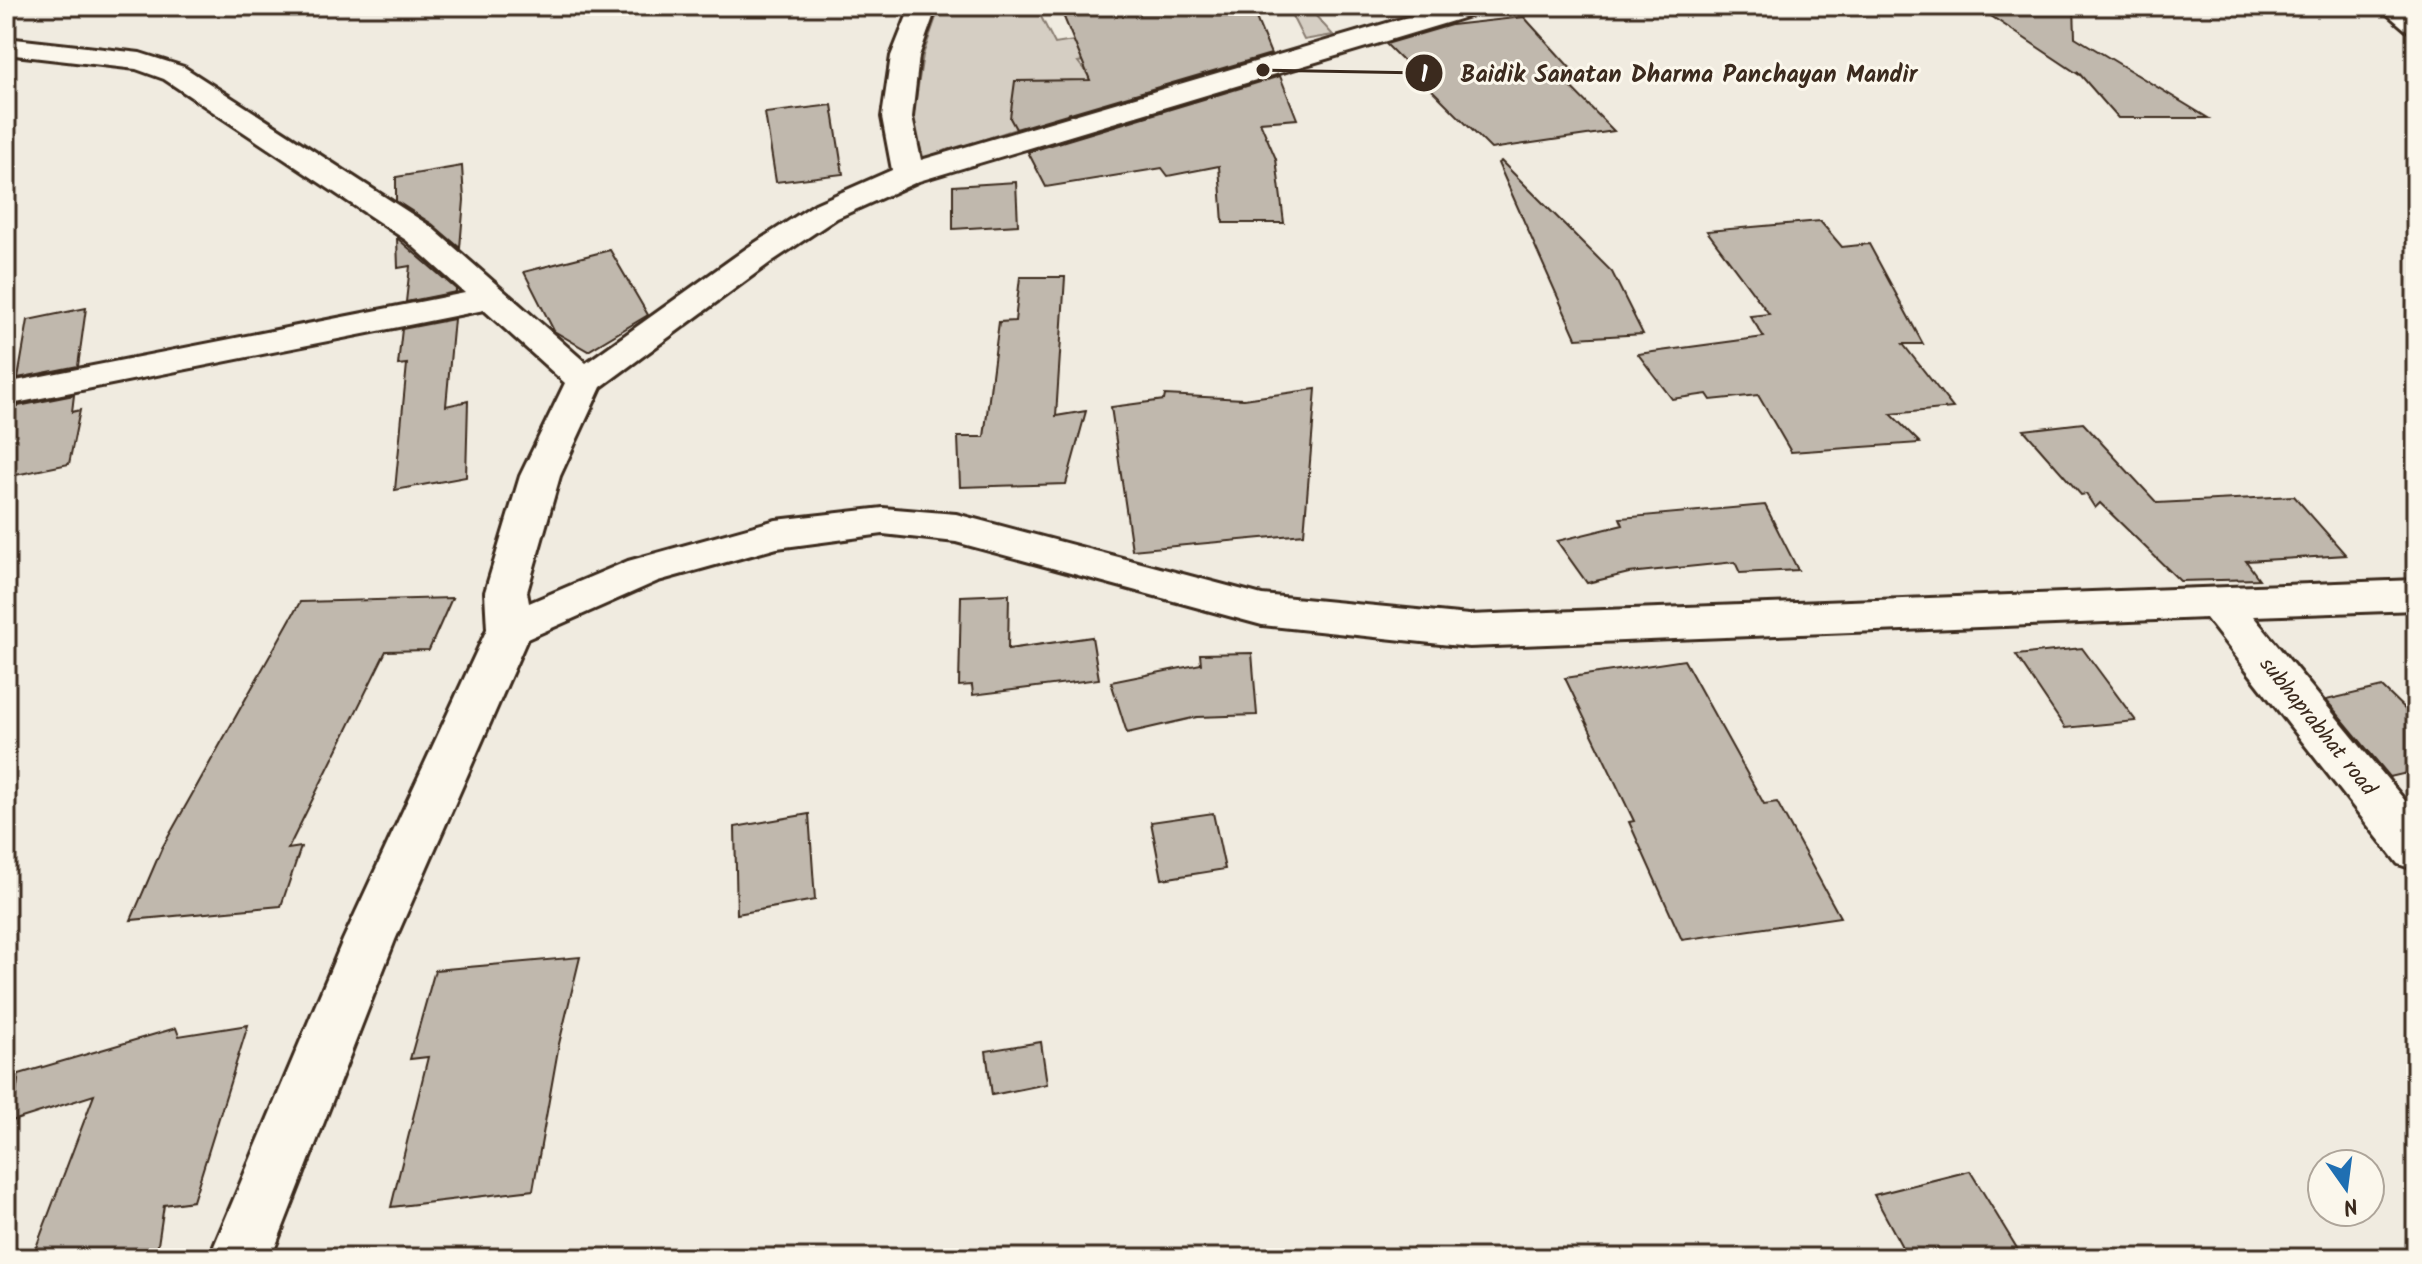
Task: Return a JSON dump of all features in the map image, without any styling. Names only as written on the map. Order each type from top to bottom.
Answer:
[{"type":"street","points":[[908,174],[897,117],[905,56],[924,6]]},
{"type":"street","points":[[240,1258],[369,940],[509,629],[506,592],[540,476],[585,381],[759,255],[826,211],[908,174],[1474,6]]},
{"type":"street","points":[[2391,6],[2416,24]]},
{"type":"street","points":[[6,46],[140,61],[174,73],[418,233],[585,381]]},
{"type":"street","points":[[6,394],[492,298]]},
{"type":"street","points":[[509,629],[643,571],[776,534],[883,521],[956,528],[1262,610],[1469,631],[2416,595]]},
{"type":"street","name":"subhaprabhat road","points":[[2219,604],[2416,850]]},
{"type":"shaded area","points":[[940,6],[1053,6],[1037,9],[1055,44],[1211,19],[1154,47],[1078,62],[1107,99],[924,159],[912,123],[923,55]]},
{"type":"shaded area","points":[[1287,6],[1307,6],[1333,35],[1304,40]]},
{"type":"building","points":[[1102,6],[1214,6],[1217,16],[1254,13],[1271,54],[1016,129],[1010,118],[1015,81],[1090,80],[1061,10]]},
{"type":"building","points":[[1976,6],[2074,6],[2075,37],[2208,118],[2118,118],[2077,71],[2078,74]]},
{"type":"building","points":[[1524,17],[1573,71],[1557,73],[1614,131],[1491,149],[1386,44],[1451,25]]},
{"type":"building","points":[[1280,76],[1297,119],[1260,122],[1276,159],[1284,223],[1223,223],[1219,166],[1168,176],[1162,168],[1046,187],[1028,152]]},
{"type":"building","points":[[832,105],[843,174],[776,182],[765,113]]},
{"type":"building","points":[[1501,161],[1612,272],[1643,334],[1576,338],[1498,163]]},
{"type":"building","points":[[462,166],[464,200],[460,248],[432,224],[396,201],[396,177]]},
{"type":"building","points":[[1016,182],[1018,225],[953,229],[953,186]]},
{"type":"building","points":[[1820,221],[1842,247],[1869,244],[1923,344],[1903,344],[1953,408],[1891,414],[1920,443],[1791,452],[1758,395],[1711,400],[1707,394],[1672,399],[1638,354],[1764,337],[1750,316],[1769,314],[1707,231]]},
{"type":"building","points":[[397,238],[456,292],[406,302],[410,266],[398,268]]},
{"type":"building","points":[[610,250],[648,315],[588,351],[554,331],[524,272]]},
{"type":"building","points":[[1020,277],[1065,277],[1056,416],[1086,411],[1066,484],[960,487],[958,437],[984,437],[999,322],[1015,321]]},
{"type":"building","points":[[86,308],[78,366],[18,378],[28,320]]},
{"type":"building","points":[[454,319],[446,406],[468,401],[466,477],[395,490],[407,364],[398,365],[402,329]]},
{"type":"building","points":[[1316,389],[1304,534],[1132,550],[1111,407],[1164,400],[1165,395],[1244,399]]},
{"type":"building","points":[[74,395],[72,412],[80,410],[69,464],[6,477],[6,425],[10,424],[13,407]]},
{"type":"building","points":[[2083,423],[2157,503],[2294,496],[2346,555],[2246,561],[2259,579],[2180,581],[2100,503],[2095,508],[2086,494],[2081,495],[2024,430]]},
{"type":"building","points":[[1765,505],[1798,570],[1740,573],[1735,562],[1629,573],[1587,583],[1557,541],[1623,525],[1620,518]]},
{"type":"building","points":[[1009,594],[1008,649],[1092,637],[1099,679],[973,695],[972,685],[959,686],[961,596]]},
{"type":"building","points":[[452,598],[429,650],[386,651],[288,849],[301,847],[281,906],[131,920],[162,848],[300,602]]},
{"type":"building","points":[[2082,648],[2136,721],[2065,728],[2016,655]]},
{"type":"building","points":[[1252,653],[1257,715],[1197,717],[1127,733],[1111,682],[1201,664],[1200,654]]},
{"type":"building","points":[[1684,660],[1764,804],[1777,802],[1840,917],[1682,940],[1629,822],[1634,821],[1565,678]]},
{"type":"building","points":[[2382,687],[2416,720],[2416,771],[2390,777],[2326,700]]},
{"type":"building","points":[[1213,813],[1225,869],[1162,879],[1151,822]]},
{"type":"building","points":[[809,814],[815,900],[737,914],[735,827]]},
{"type":"building","points":[[580,957],[559,1044],[533,1190],[391,1207],[428,1057],[410,1059],[435,970]]},
{"type":"building","points":[[248,1025],[193,1201],[164,1205],[156,1258],[32,1258],[94,1095],[12,1121],[19,1074],[176,1028],[179,1036]]},
{"type":"building","points":[[1041,1042],[1047,1084],[992,1095],[986,1051]]},
{"type":"building","points":[[1970,1171],[2023,1258],[1908,1258],[1874,1195]]},
{"type":"place","name":"Baidik Sanatan Dharma Panchayan Mandir","points":[[1263,70]]}]
